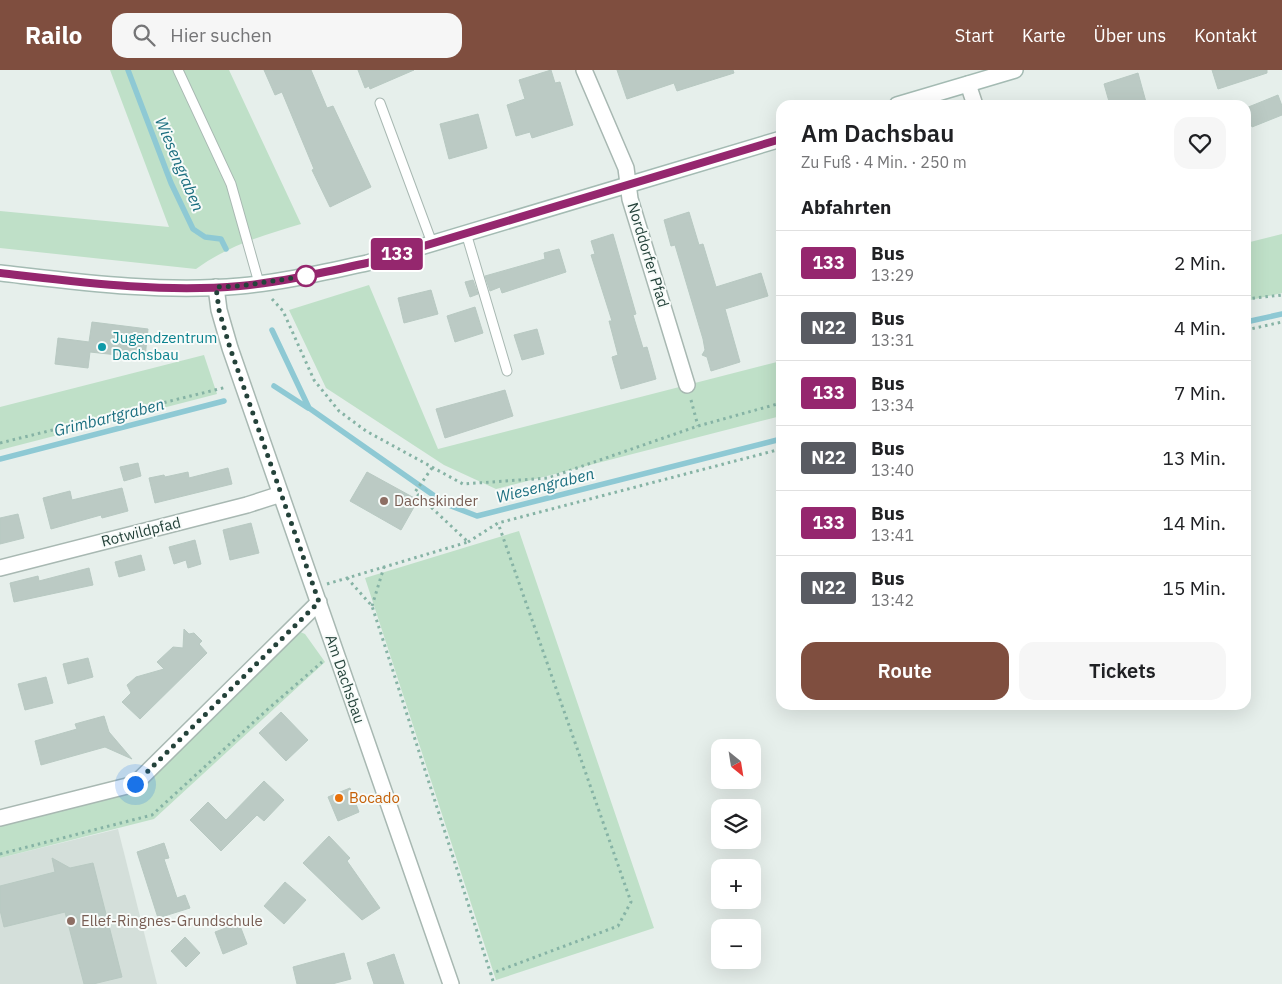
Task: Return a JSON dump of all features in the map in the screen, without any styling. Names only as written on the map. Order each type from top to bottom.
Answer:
[{"type":"street","name":"Norddorfer Pfad","points":[[584,70],[626,168],[630,199],[687,385]]},
{"type":"street","points":[[914,100],[1015,70]]},
{"type":"street","points":[[968,84],[973,100]]},
{"type":"street","points":[[0,273],[97,284],[167,288],[216,287],[306,276],[361,264],[776,141]]},
{"type":"street","name":"Am Dachsbau","points":[[216,287],[219,310],[242,383],[451,984]]},
{"type":"street","name":"Rotwildpfad","points":[[0,568],[247,505],[281,494]]},
{"type":"street","points":[[0,818],[135,784],[317,595]]},
{"type":"lane","points":[[178,70],[231,184],[259,283]]},
{"type":"lane","points":[[380,103],[432,243]]},
{"type":"lane","points":[[466,233],[507,371]]},
{"type":"path","points":[[259,283],[283,311],[314,380],[339,411],[366,431],[463,484],[548,478],[698,426],[776,404]]},
{"type":"path","points":[[1251,298],[1282,295]]},
{"type":"path","points":[[1251,329],[1282,322]]},
{"type":"path","points":[[0,443],[242,383]]},
{"type":"path","points":[[687,385],[698,426]]},
{"type":"path","points":[[317,595],[347,578],[468,542],[498,523],[776,450]]},
{"type":"path","points":[[432,468],[415,492],[468,542]]},
{"type":"path","points":[[490,974],[618,926],[631,902],[498,523]]},
{"type":"path","points":[[372,606],[384,567]]},
{"type":"path","points":[[347,578],[372,606],[494,984]]},
{"type":"path","points":[[0,854],[152,815],[268,708],[336,650]]},
{"type":"shaded area","name":"Ellef-Ringnes-Grundschule","points":[[118,829],[157,984],[0,984],[0,858]]},
{"type":"green space","points":[[110,70],[229,70],[301,224],[233,248],[196,269],[0,248],[0,211],[169,227]]},
{"type":"green space","points":[[1282,234],[1282,293],[1251,300],[1251,242]]},
{"type":"green space","points":[[369,285],[438,449],[776,362],[776,417],[496,489],[444,465],[326,388],[289,310]]},
{"type":"green space","points":[[204,355],[217,394],[0,450],[0,407]]},
{"type":"green space","points":[[519,531],[654,928],[496,980],[365,578]]},
{"type":"green space","points":[[298,631],[305,634],[325,662],[154,819],[0,858],[0,824],[112,796]]},
{"type":"building","points":[[264,70],[311,70],[327,108],[333,106],[371,187],[330,207],[312,170],[314,169],[282,92],[275,95]]},
{"type":"building","points":[[358,70],[414,70],[370,89],[369,86],[365,88]]},
{"type":"building","points":[[551,70],[555,83],[560,82],[573,125],[532,138],[530,132],[516,136],[507,105],[525,99],[519,80]]},
{"type":"building","points":[[617,70],[733,70],[734,73],[677,91],[674,83],[627,99]]},
{"type":"building","points":[[1212,70],[1267,70],[1267,73],[1218,89]]},
{"type":"building","points":[[1138,73],[1145,100],[1109,100],[1104,84]]},
{"type":"building","points":[[1278,95],[1282,106],[1282,115],[1252,127],[1251,106]]},
{"type":"building","points":[[478,114],[487,148],[449,159],[440,124]]},
{"type":"building","points":[[689,212],[699,245],[703,244],[716,287],[761,273],[768,296],[725,309],[740,362],[711,371],[707,357],[702,355],[705,350],[703,339],[675,245],[671,246],[664,220]]},
{"type":"building","points":[[613,234],[636,314],[633,315],[643,348],[647,347],[656,379],[621,389],[612,357],[618,355],[609,321],[612,321],[591,255],[595,254],[591,241]]},
{"type":"building","points":[[559,249],[566,272],[502,293],[500,287],[490,291],[485,276],[545,259],[544,253]]},
{"type":"building","points":[[473,280],[478,294],[470,297],[465,282]]},
{"type":"building","points":[[431,290],[438,314],[404,323],[398,298]]},
{"type":"building","points":[[475,307],[483,333],[455,342],[447,316]]},
{"type":"building","name":"Jugendzentrum Dachsbau","points":[[92,322],[148,329],[145,358],[90,352],[88,368],[55,364],[58,338],[89,342]]},
{"type":"building","points":[[537,329],[544,354],[522,360],[514,335]]},
{"type":"building","points":[[505,390],[513,416],[445,438],[436,409]]},
{"type":"building","points":[[138,463],[141,476],[124,481],[120,467]]},
{"type":"building","points":[[228,468],[232,484],[155,503],[149,478],[188,472],[189,478]]},
{"type":"building","name":"Dachskinder","points":[[367,472],[418,500],[401,530],[350,501]]},
{"type":"building","points":[[122,488],[128,511],[102,518],[101,515],[51,529],[43,498],[70,491],[72,500]]},
{"type":"building","points":[[18,514],[24,538],[0,544],[0,518]]},
{"type":"building","points":[[251,523],[259,553],[230,560],[223,530]]},
{"type":"building","points":[[195,540],[201,564],[188,568],[186,560],[174,564],[169,547]]},
{"type":"building","points":[[141,555],[145,570],[119,577],[115,562]]},
{"type":"building","points":[[89,568],[93,585],[14,602],[10,583],[38,576],[39,581]]},
{"type":"building","points":[[184,629],[189,634],[194,633],[202,641],[199,644],[207,653],[140,719],[122,702],[131,693],[127,685],[136,677],[164,669],[157,662],[173,647],[183,648]]},
{"type":"building","points":[[88,658],[93,677],[68,684],[63,664]]},
{"type":"building","points":[[46,677],[53,703],[25,710],[18,684]]},
{"type":"building","points":[[281,712],[308,740],[286,761],[259,733]]},
{"type":"building","points":[[104,716],[109,732],[132,759],[105,747],[41,765],[35,741],[77,729],[75,724]]},
{"type":"building","points":[[264,781],[284,800],[264,821],[257,815],[221,851],[190,820],[208,802],[226,820]]},
{"type":"building","points":[[350,788],[359,812],[338,821],[328,797]]},
{"type":"building","points":[[329,836],[350,858],[347,861],[380,908],[362,920],[303,863]]},
{"type":"building","points":[[164,843],[169,858],[164,859],[177,898],[185,895],[190,908],[158,918],[137,852]]},
{"type":"building","points":[[52,858],[70,868],[93,863],[122,977],[93,984],[84,984],[65,912],[4,927],[0,910],[0,886],[55,872]]},
{"type":"building","points":[[285,882],[306,900],[284,924],[264,906]]},
{"type":"building","points":[[239,923],[247,944],[223,954],[215,932]]},
{"type":"building","points":[[185,937],[200,953],[186,967],[171,951]]},
{"type":"building","points":[[344,953],[351,979],[332,984],[297,984],[293,967]]},
{"type":"building","points":[[394,954],[404,984],[374,984],[367,963]]},
{"type":"waterway","name":"Wiesengraben","points":[[128,70],[171,183],[193,229],[205,237],[221,239],[226,249]]},
{"type":"waterway","name":"Wiesengraben","points":[[1251,321],[1282,314]]},
{"type":"waterway","name":"Wiesengraben","points":[[272,330],[309,408],[446,504],[477,516],[776,440]]},
{"type":"waterway","name":"Grimbartgraben","points":[[274,386],[308,408]]},
{"type":"waterway","name":"Grimbartgraben","points":[[0,459],[224,401]]},
{"type":"bus line","name":"133","points":[[0,273],[81,283],[167,288],[240,286],[306,276],[367,263],[776,140]]},
{"type":"place","name":"Jugendzentrum Dachsbau","points":[[102,347]]},
{"type":"place","name":"Dachskinder","points":[[384,501]]},
{"type":"place","name":"Bocado","points":[[339,798]]},
{"type":"place","name":"Ellef-Ringnes-Grundschule","points":[[71,921]]},
{"type":"route","points":[[135,784],[319,602],[230,348],[219,310],[216,287],[240,286],[306,276]]}]
